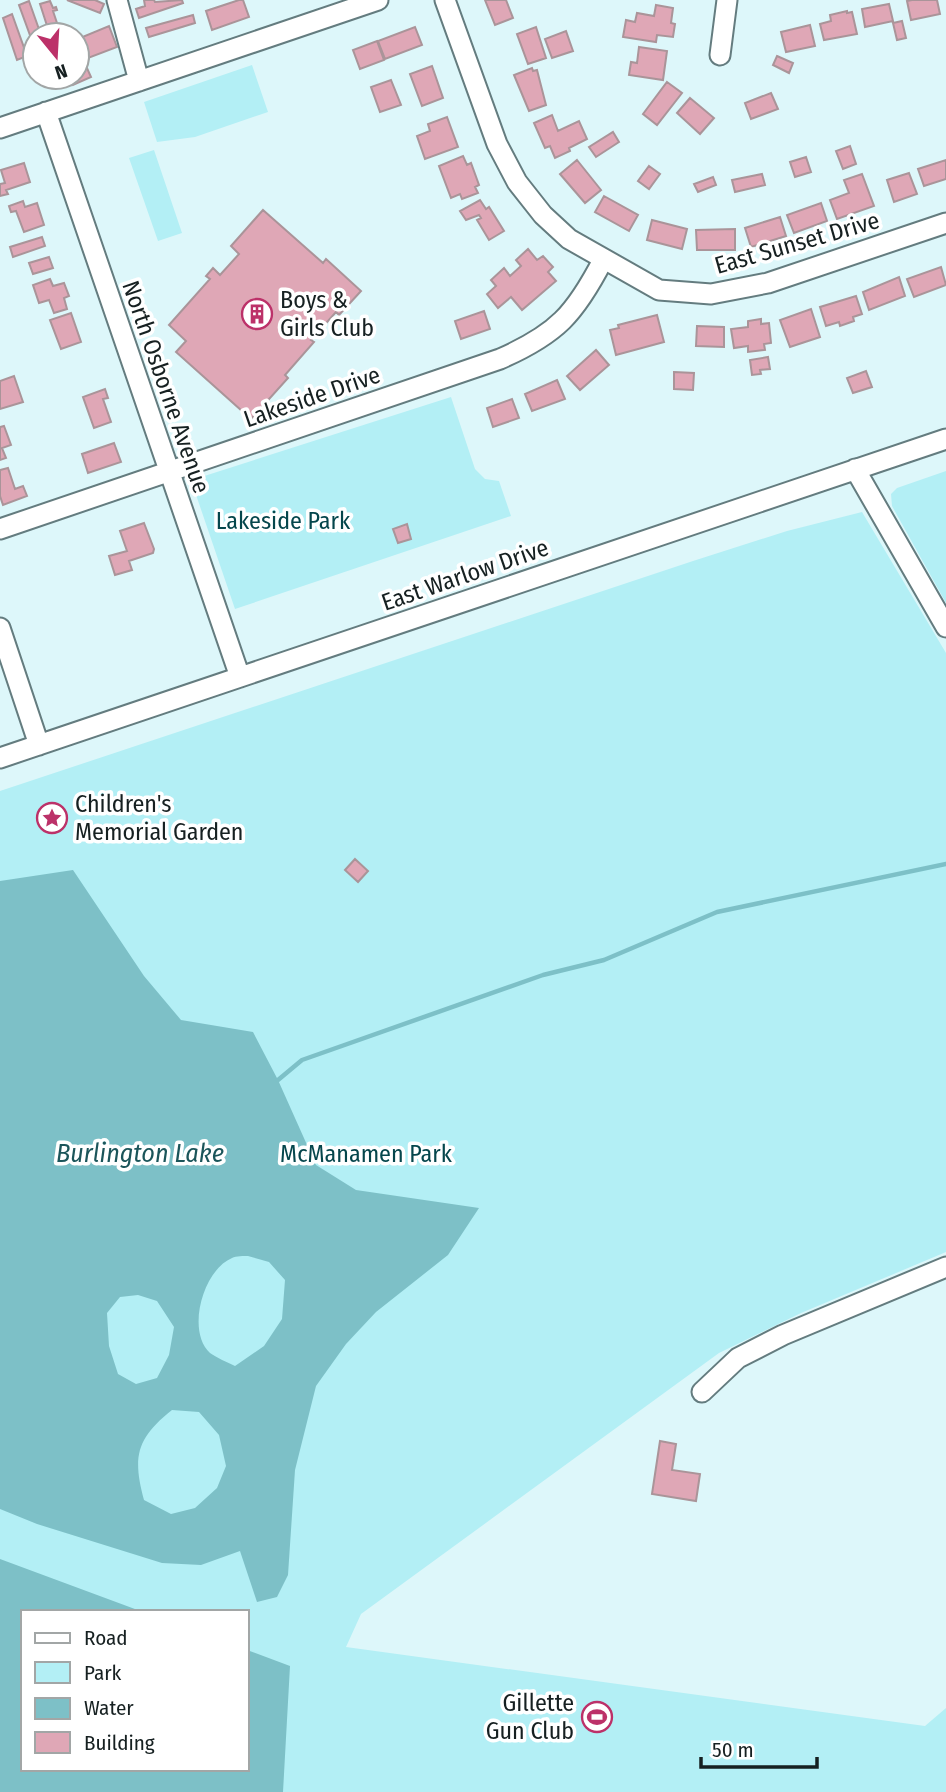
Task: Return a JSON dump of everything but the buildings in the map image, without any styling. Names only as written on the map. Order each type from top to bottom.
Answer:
[{"type":"street","points":[[117,0],[139,81]]},
{"type":"street","points":[[0,128],[378,0]]},
{"type":"street","name":"East Sunset Drive","points":[[445,0],[497,144],[517,182],[551,223],[569,239],[659,290],[711,294],[768,283],[946,223]]},
{"type":"street","points":[[720,55],[727,0]]},
{"type":"street","name":"North Osborne Avenue","points":[[47,112],[240,677]]},
{"type":"street","name":"Lakeside Drive","points":[[0,529],[487,363],[532,345],[557,327],[586,293],[603,260]]},
{"type":"street","name":"East Warlow Drive","points":[[0,758],[946,439]]},
{"type":"street","points":[[855,469],[946,627]]},
{"type":"street","points":[[0,628],[39,745]]},
{"type":"street","points":[[702,1392],[738,1358],[783,1335],[946,1268]]},
{"type":"green space","points":[[252,65],[268,112],[195,137],[157,142],[144,102]]},
{"type":"green space","points":[[154,150],[182,233],[158,241],[129,158]]},
{"type":"green space","name":"Lakeside Park","points":[[451,397],[475,469],[485,479],[499,481],[511,516],[235,609],[193,486],[195,479]]},
{"type":"green space","points":[[946,471],[946,603],[892,506],[891,494],[897,488]]},
{"type":"green space","name":"McManamen Park","points":[[862,512],[946,653],[946,1252],[801,1313],[719,1353],[361,1614],[346,1647],[925,1726],[946,1708],[946,1792],[0,1792],[0,791],[787,531]]},
{"type":"water","name":"Burlington Lake","points":[[73,870],[144,976],[181,1020],[253,1032],[316,1165],[356,1190],[479,1208],[448,1255],[376,1312],[346,1344],[316,1386],[295,1470],[288,1575],[277,1597],[257,1602],[240,1551],[201,1565],[162,1563],[37,1524],[0,1509],[0,881]],"holes":[[[248,1256],[269,1262],[285,1280],[282,1319],[264,1346],[235,1366],[210,1353],[199,1331],[199,1316],[201,1302],[213,1275],[232,1258]],[[138,1295],[157,1301],[174,1327],[169,1355],[157,1378],[136,1384],[118,1374],[109,1346],[107,1313],[120,1297]],[[172,1410],[199,1412],[219,1435],[226,1466],[217,1488],[195,1508],[171,1514],[144,1500],[138,1471],[140,1449],[160,1420]]]},
{"type":"water","points":[[0,1559],[138,1610],[21,1610],[21,1771],[248,1771],[248,1650],[290,1666],[283,1792],[0,1792]]},
{"type":"waterway","points":[[278,1080],[302,1060],[543,975],[604,960],[717,912],[946,864]]},
{"type":"place","name":"Boys & Girls Club","points":[[257,314]]},
{"type":"place","name":"Children's Memorial Garden","points":[[52,818]]},
{"type":"place","name":"Gillette Gun Club","points":[[597,1717]]}]
